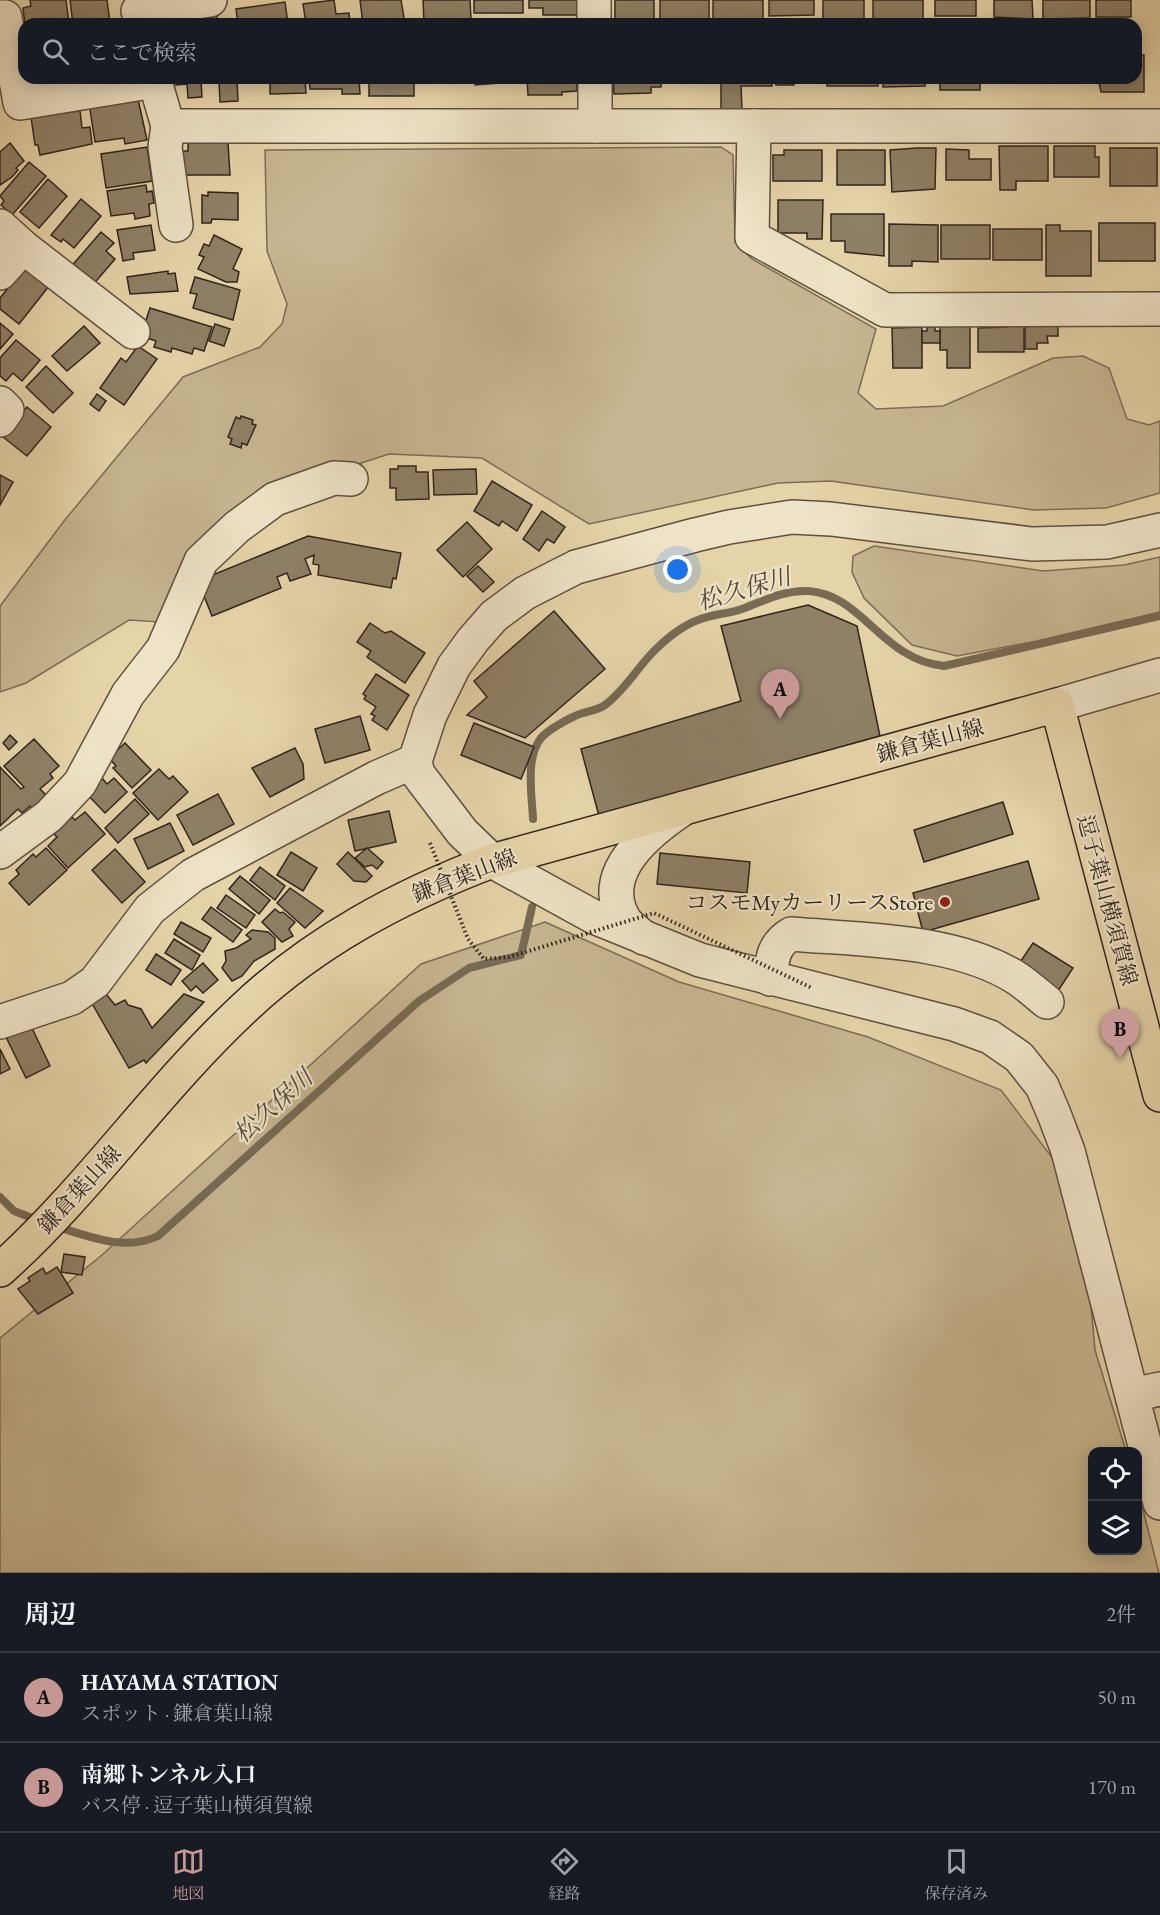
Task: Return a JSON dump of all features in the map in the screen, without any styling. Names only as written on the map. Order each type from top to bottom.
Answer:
[{"type":"main road","name":"鎌倉葉山線","points":[[0,1270],[78,1192],[201,1052],[241,1011],[280,977],[358,921],[438,882],[492,861],[1057,705]]},
{"type":"main road","name":"逗子葉山横須賀線","points":[[1057,705],[1160,1095]]},
{"type":"street","points":[[138,12],[210,0]]},
{"type":"street","points":[[594,0],[594,18]]},
{"type":"street","points":[[0,17],[5,17],[20,103],[132,84]]},
{"type":"street","points":[[156,84],[168,126],[165,147],[176,225]]},
{"type":"street","points":[[595,84],[595,126]]},
{"type":"street","points":[[168,126],[1160,126]]},
{"type":"street","points":[[754,126],[752,237],[885,310],[1160,309]]},
{"type":"street","points":[[0,273],[11,237],[133,332]]},
{"type":"street","points":[[0,403],[7,410],[0,420]]},
{"type":"street","points":[[0,852],[49,816],[80,783],[128,694],[163,649],[201,561],[237,527],[275,499],[334,478],[351,479]]},
{"type":"street","points":[[1160,530],[1107,542],[1032,544],[831,519],[792,517],[729,527],[592,562],[543,582],[494,616],[454,666],[441,690],[419,743],[415,761],[418,774],[434,797],[462,832],[492,861],[548,889],[594,917],[700,960],[954,1024],[990,1037],[1019,1057],[1042,1086],[1068,1151],[1146,1392],[1160,1503]]},
{"type":"street","points":[[1057,705],[1160,675]]},
{"type":"street","points":[[0,1022],[72,998],[96,982],[150,909],[193,875],[376,778],[415,761]]},
{"type":"street","points":[[644,938],[624,919],[618,897],[622,869],[642,840],[686,807]]},
{"type":"street","points":[[770,979],[773,954],[778,941],[791,934],[944,951],[982,962],[1017,978],[1047,1002]]},
{"type":"path","points":[[430,843],[468,939],[484,959],[509,957],[654,913],[812,988]]},
{"type":"shaded area","points":[[721,147],[733,155],[735,242],[752,259],[876,329],[858,393],[876,409],[943,406],[1053,358],[1083,356],[1109,368],[1127,419],[1149,425],[1160,421],[1160,493],[1106,508],[1034,510],[831,481],[778,483],[589,524],[482,458],[389,454],[263,495],[161,622],[129,620],[26,683],[0,692],[0,606],[64,521],[183,377],[260,347],[282,324],[287,304],[267,251],[265,150]]},
{"type":"shaded area","points":[[874,546],[1043,571],[1124,565],[1160,557],[1160,612],[1037,641],[957,656],[912,645],[864,598],[852,572],[853,556]]},
{"type":"shaded area","points":[[545,922],[679,982],[868,1037],[1001,1090],[1081,1196],[1095,1350],[1125,1447],[1088,1447],[1088,1555],[1142,1555],[1142,1506],[1159,1573],[0,1573],[0,1338],[102,1255],[421,964]]},
{"type":"building","points":[[30,0],[66,0],[68,18],[24,18],[23,8],[31,6]]},
{"type":"building","points":[[70,0],[107,0],[109,18],[72,18]]},
{"type":"building","points":[[334,0],[336,14],[349,13],[349,18],[305,18],[303,4]]},
{"type":"building","points":[[360,0],[401,0],[404,18],[362,18]]},
{"type":"building","points":[[423,0],[470,0],[471,18],[424,18]]},
{"type":"building","points":[[474,0],[523,0],[523,13],[474,13]]},
{"type":"building","points":[[529,0],[577,0],[577,15],[543,15],[543,8],[529,8]]},
{"type":"building","points":[[615,0],[654,0],[654,18],[615,18]]},
{"type":"building","points":[[660,0],[709,0],[709,18],[660,18]]},
{"type":"building","points":[[713,0],[763,0],[763,18],[713,18]]},
{"type":"building","points":[[769,0],[814,0],[814,15],[769,16]]},
{"type":"building","points":[[823,0],[864,0],[864,18],[823,18]]},
{"type":"building","points":[[873,0],[923,0],[923,18],[873,18]]},
{"type":"building","points":[[935,0],[976,0],[976,16],[935,16]]},
{"type":"building","points":[[994,0],[1032,0],[1033,18],[994,17]]},
{"type":"building","points":[[1043,0],[1090,0],[1090,18],[1043,18]]},
{"type":"building","points":[[1096,0],[1131,0],[1131,17],[1096,17]]},
{"type":"building","points":[[285,2],[287,18],[237,18],[236,9]]},
{"type":"building","points":[[216,12],[217,18],[176,18]]},
{"type":"building","points":[[1142,55],[1144,55],[1144,92],[1101,92],[1099,84],[1142,84]]},
{"type":"building","points":[[187,84],[201,84],[202,97],[188,98]]},
{"type":"building","points":[[219,84],[237,84],[238,101],[220,102]]},
{"type":"building","points":[[270,84],[305,84],[306,93],[270,94]]},
{"type":"building","points":[[310,84],[359,84],[360,94],[342,94],[342,89],[310,89]]},
{"type":"building","points":[[369,84],[414,84],[414,96],[369,96]]},
{"type":"building","points":[[527,84],[577,84],[577,91],[562,92],[562,95],[528,95]]},
{"type":"building","points":[[613,84],[661,84],[661,87],[651,87],[651,93],[614,94]]},
{"type":"building","points":[[721,84],[772,84],[772,86],[741,86],[742,109],[721,109]]},
{"type":"building","points":[[827,84],[878,84],[878,86],[827,86]]},
{"type":"building","points":[[883,84],[925,84],[925,86],[883,87]]},
{"type":"building","points":[[940,84],[980,84],[980,90],[940,90]]},
{"type":"building","points":[[138,99],[147,140],[125,144],[124,138],[95,142],[89,103]]},
{"type":"building","points":[[80,111],[82,128],[90,127],[92,144],[40,155],[38,145],[35,145],[31,117]]},
{"type":"building","points":[[10,143],[24,161],[16,168],[18,170],[12,177],[0,185],[0,152]]},
{"type":"building","points":[[188,143],[228,143],[230,175],[183,175],[183,151],[188,151]]},
{"type":"building","points":[[999,146],[1048,146],[1048,181],[1016,181],[1016,190],[1000,190]]},
{"type":"building","points":[[1054,146],[1095,146],[1095,157],[1099,157],[1099,177],[1054,177]]},
{"type":"building","points":[[147,147],[152,181],[106,188],[101,154]]},
{"type":"building","points":[[936,148],[935,189],[892,192],[890,150]]},
{"type":"building","points":[[1110,148],[1157,148],[1157,186],[1110,186]]},
{"type":"building","points":[[946,149],[969,150],[969,159],[991,159],[991,180],[946,180]]},
{"type":"building","points":[[784,150],[822,150],[822,181],[773,181],[773,155],[784,155]]},
{"type":"building","points":[[837,150],[885,150],[885,185],[837,185]]},
{"type":"building","points":[[29,162],[46,176],[12,215],[1,205],[4,201],[0,196]]},
{"type":"building","points":[[48,179],[67,196],[39,228],[20,212]]},
{"type":"building","points":[[146,185],[147,192],[152,191],[154,203],[149,204],[150,216],[135,219],[134,213],[111,216],[107,191]]},
{"type":"building","points":[[208,192],[238,193],[238,220],[212,219],[211,223],[202,223],[202,195],[208,196]]},
{"type":"building","points":[[81,199],[101,216],[74,248],[63,239],[61,242],[51,235]]},
{"type":"building","points":[[778,200],[823,200],[822,239],[807,239],[807,233],[778,233]]},
{"type":"building","points":[[831,214],[884,214],[884,256],[845,252],[845,241],[831,241]]},
{"type":"building","points":[[1099,223],[1155,223],[1155,261],[1099,261]]},
{"type":"building","points":[[889,224],[938,225],[938,262],[912,261],[912,266],[889,266]]},
{"type":"building","points":[[151,225],[155,250],[133,253],[134,259],[123,261],[117,230]]},
{"type":"building","points":[[941,225],[990,225],[990,259],[941,259]]},
{"type":"building","points":[[1046,225],[1060,225],[1060,231],[1091,231],[1091,276],[1046,276]]},
{"type":"building","points":[[993,229],[1042,229],[1042,260],[993,260]]},
{"type":"building","points":[[101,232],[114,243],[106,251],[115,259],[91,287],[69,269]]},
{"type":"building","points":[[214,235],[242,249],[233,269],[239,272],[237,282],[226,282],[198,269],[204,257],[199,255],[204,244],[209,246]]},
{"type":"building","points":[[25,267],[49,286],[19,324],[0,309],[0,298]]},
{"type":"building","points":[[168,271],[168,274],[175,273],[178,291],[130,294],[127,277]]},
{"type":"building","points":[[195,277],[240,290],[233,320],[193,308],[197,294],[190,293]]},
{"type":"building","points":[[150,308],[212,327],[204,351],[194,348],[192,354],[172,348],[171,352],[154,347],[156,341],[141,336]]},
{"type":"building","points":[[0,323],[13,334],[0,349]]},
{"type":"building","points":[[1007,323],[1024,323],[1024,352],[978,352],[978,328],[1007,327]]},
{"type":"building","points":[[1058,323],[1058,336],[1047,336],[1048,343],[1037,343],[1037,349],[1025,349],[1025,324]]},
{"type":"building","points":[[215,324],[230,329],[224,346],[209,341]]},
{"type":"building","points":[[940,324],[970,324],[970,368],[947,368],[947,350],[940,350]]},
{"type":"building","points":[[84,326],[100,343],[67,371],[52,356]]},
{"type":"building","points":[[922,327],[922,368],[893,368],[892,328]]},
{"type":"building","points":[[927,327],[935,327],[935,331],[940,331],[940,343],[922,343],[922,331],[927,331]]},
{"type":"building","points":[[16,340],[40,360],[22,381],[13,373],[6,381],[0,376],[0,358]]},
{"type":"building","points":[[138,346],[157,359],[124,405],[100,388],[121,358],[126,362]]},
{"type":"building","points":[[46,366],[73,393],[53,413],[26,387]]},
{"type":"building","points":[[97,394],[106,401],[99,411],[90,404]]},
{"type":"building","points":[[27,407],[51,427],[27,456],[3,437]]},
{"type":"building","points":[[241,416],[253,420],[252,424],[256,425],[247,445],[242,443],[241,448],[230,444],[232,439],[228,437],[236,417],[240,419]]},
{"type":"building","points":[[398,466],[416,466],[416,472],[428,472],[429,499],[396,500],[396,488],[390,488],[390,469],[398,469]]},
{"type":"building","points":[[476,469],[477,494],[434,495],[433,470]]},
{"type":"building","points":[[0,475],[13,482],[0,505]]},
{"type":"building","points":[[492,481],[532,505],[517,531],[502,521],[499,526],[474,511]]},
{"type":"building","points":[[542,511],[565,527],[554,543],[547,539],[539,551],[523,539]]},
{"type":"building","points":[[467,522],[492,549],[463,577],[437,550]]},
{"type":"building","points":[[308,536],[401,553],[396,579],[393,578],[391,588],[318,575],[319,565],[313,564],[314,555],[305,559],[311,574],[290,581],[287,573],[277,577],[281,588],[212,616],[198,581]]},
{"type":"building","points":[[478,566],[494,582],[483,592],[467,576]]},
{"type":"building","points":[[808,605],[857,626],[880,736],[599,816],[581,749],[741,701],[721,626]]},
{"type":"building","points":[[554,611],[605,669],[525,738],[467,715],[487,697],[474,681]]},
{"type":"building","points":[[370,623],[385,633],[391,631],[425,653],[405,683],[367,657],[371,651],[357,642]]},
{"type":"building","points":[[376,674],[409,695],[387,730],[372,720],[375,716],[371,714],[376,707],[364,699],[366,696],[363,694]]},
{"type":"building","points":[[360,716],[370,750],[325,763],[315,729]]},
{"type":"building","points":[[474,723],[534,747],[521,779],[461,755]]},
{"type":"building","points":[[10,735],[17,742],[9,750],[3,743]]},
{"type":"building","points":[[34,739],[59,766],[50,774],[53,778],[40,789],[48,797],[33,810],[30,806],[22,813],[18,809],[0,826],[0,767],[21,789],[24,787],[4,766]]},
{"type":"building","points":[[125,743],[151,770],[132,788],[113,768],[116,766],[109,758]]},
{"type":"building","points":[[295,748],[303,764],[304,779],[270,797],[252,768]]},
{"type":"building","points":[[159,769],[169,779],[173,776],[188,792],[158,820],[133,793]]},
{"type":"building","points":[[102,778],[107,784],[114,778],[127,792],[105,813],[86,793]]},
{"type":"building","points":[[218,794],[234,824],[193,845],[177,815]]},
{"type":"building","points":[[135,799],[149,814],[118,843],[105,828]]},
{"type":"building","points":[[1003,802],[1013,834],[924,862],[914,830]]},
{"type":"building","points":[[389,811],[396,842],[355,851],[348,820]]},
{"type":"building","points":[[85,812],[105,834],[68,868],[48,846],[57,837],[54,834],[72,817],[75,820]]},
{"type":"building","points":[[170,823],[184,851],[148,869],[134,839]]},
{"type":"building","points":[[46,848],[67,870],[29,905],[9,883],[19,874],[16,870],[33,854],[36,857]]},
{"type":"building","points":[[367,848],[383,862],[377,869],[372,865],[365,867],[355,858]]},
{"type":"building","points":[[115,849],[145,882],[122,903],[92,870]]},
{"type":"building","points":[[291,852],[317,868],[303,891],[277,875]]},
{"type":"building","points":[[348,852],[372,876],[366,882],[354,881],[337,864]]},
{"type":"building","points":[[660,853],[750,862],[747,893],[657,884]]},
{"type":"building","points":[[1028,861],[1039,899],[923,932],[913,893]]},
{"type":"building","points":[[260,867],[285,886],[275,900],[250,880]]},
{"type":"building","points":[[240,876],[270,900],[259,914],[229,889]]},
{"type":"building","points":[[290,888],[323,911],[305,928],[277,903]]},
{"type":"building","points":[[226,895],[255,915],[246,928],[217,908]]},
{"type":"building","points":[[211,907],[242,930],[233,942],[202,919]]},
{"type":"building","points":[[275,909],[280,913],[283,912],[295,922],[289,929],[293,936],[282,942],[262,922]]},
{"type":"building","points":[[181,922],[211,938],[203,952],[174,934]]},
{"type":"building","points":[[252,930],[268,932],[275,938],[275,949],[254,961],[242,976],[232,981],[222,968],[226,961],[225,951],[236,948],[251,939],[246,935]]},
{"type":"building","points":[[174,939],[200,955],[192,970],[165,953]]},
{"type":"building","points":[[1033,943],[1073,968],[1056,994],[1016,968]]},
{"type":"building","points":[[156,954],[181,970],[171,985],[146,970]]},
{"type":"building","points":[[203,963],[218,980],[203,993],[196,986],[191,991],[182,981]]},
{"type":"building","points":[[106,994],[115,1005],[125,1000],[128,1005],[141,1009],[152,1028],[184,994],[204,1002],[146,1063],[144,1060],[129,1068],[90,1000]]},
{"type":"building","points":[[31,1026],[50,1066],[26,1078],[6,1037]]},
{"type":"building","points":[[0,1049],[10,1069],[0,1074]]},
{"type":"building","points":[[64,1254],[85,1257],[82,1275],[61,1272]]},
{"type":"building","points":[[57,1267],[73,1293],[38,1314],[18,1289],[30,1281],[28,1278],[43,1268],[46,1274]]},
{"type":"waterway","name":"松久保川","points":[[533,819],[531,766],[536,746],[541,738],[567,720],[605,705],[619,693],[648,658],[674,633],[703,618],[737,611],[782,594],[808,591],[827,595],[843,603],[904,652],[923,661],[944,666],[1160,616]]},
{"type":"waterway","name":"松久保川","points":[[55,1226],[93,1238],[119,1243],[145,1241],[158,1236],[419,1001],[469,968],[521,955],[532,907]]},
{"type":"waterway","name":"松久保川","points":[[0,1197],[14,1211],[40,1221]]},
{"type":"place","name":"HAYAMA STATION","points":[[780,719]]},
{"type":"place","name":"コスモMyカーリースStore","points":[[945,902]]},
{"type":"place","name":"南郷トンネル入口","points":[[1120,1059]]}]
